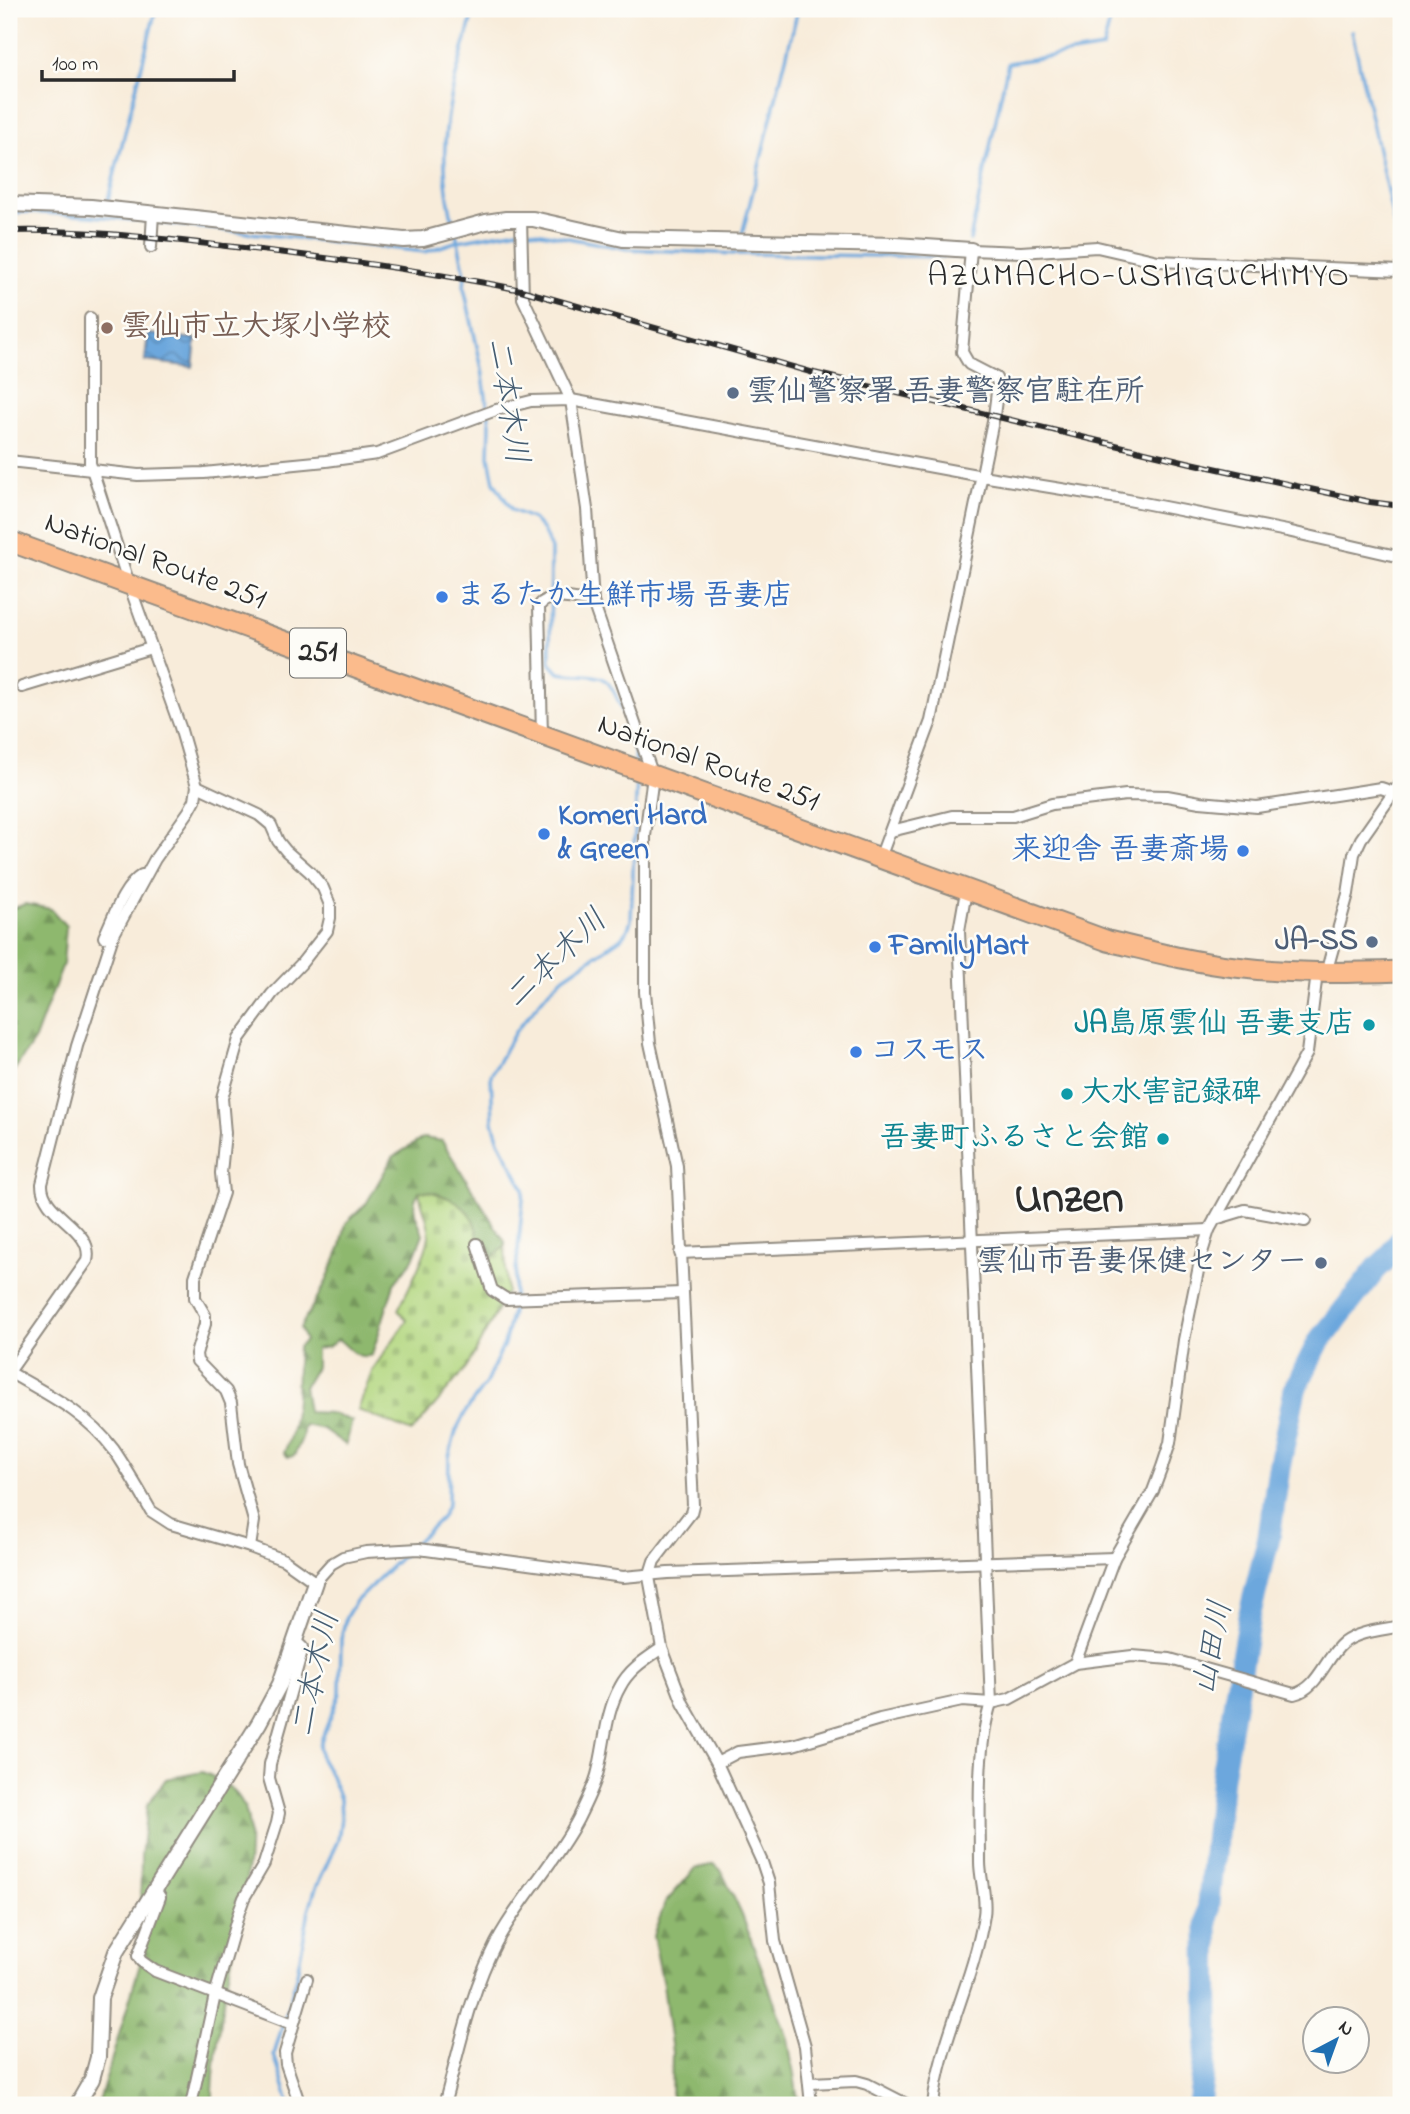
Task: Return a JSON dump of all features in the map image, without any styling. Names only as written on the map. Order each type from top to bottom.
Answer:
[{"type":"highway","name":"National Route 251","points":[[9,541],[1108,941],[1185,960],[1234,967],[1322,973],[1401,971]]},
{"type":"street","points":[[9,204],[92,207],[404,240],[423,239],[496,220],[533,219],[623,239],[896,245],[1021,252],[1097,247],[1158,261],[1401,271]]},
{"type":"street","points":[[150,247],[153,214]]},
{"type":"street","points":[[521,219],[523,298],[571,400],[587,509],[593,602],[651,775],[645,836],[645,992],[650,1043],[677,1166],[693,1506],[691,1513],[654,1561],[649,1577],[663,1648],[683,1703],[717,1763],[769,1883],[775,1941],[805,2046],[811,2105]]},
{"type":"street","points":[[880,859],[931,721],[982,476],[998,384],[991,374],[969,364],[962,352],[971,250]]},
{"type":"street","points":[[90,318],[91,468],[150,648],[180,727],[197,786],[195,800],[189,811],[146,875],[113,936],[77,1046],[42,1184],[45,1200],[85,1244],[87,1261],[9,1372],[72,1409],[95,1429],[113,1449],[151,1511],[160,1519],[284,1560],[315,1582]]},
{"type":"street","points":[[9,461],[138,475],[204,473],[377,454],[491,412],[531,401],[571,400],[1177,509],[1401,557]]},
{"type":"street","points":[[542,736],[539,606],[545,599],[561,597],[593,602]]},
{"type":"street","points":[[22,687],[150,648]]},
{"type":"street","points":[[1075,1663],[1114,1558],[1153,1492],[1170,1443],[1184,1340],[1209,1230],[1307,1053],[1322,973],[1348,894],[1354,854],[1361,839],[1401,782]]},
{"type":"street","points":[[197,786],[259,815],[271,825],[286,851],[310,872],[323,888],[330,905],[327,932],[272,994],[239,1039],[222,1097],[225,1133],[221,1173],[223,1193],[195,1277],[195,1298],[205,1315],[197,1361],[226,1391],[231,1403],[239,1464],[254,1521],[250,1547]]},
{"type":"street","points":[[891,831],[952,816],[1013,816],[1052,804],[1126,795],[1167,796],[1257,807],[1381,788],[1393,792]]},
{"type":"street","points":[[104,937],[118,905],[141,875],[146,875]]},
{"type":"street","points":[[933,2105],[936,2080],[980,1939],[985,1911],[980,1865],[982,1743],[991,1703],[959,931],[966,891]]},
{"type":"street","points":[[1215,1219],[1245,1210],[1305,1221]]},
{"type":"street","points":[[680,1253],[1209,1230]]},
{"type":"street","points":[[477,1244],[492,1290],[500,1297],[682,1293]]},
{"type":"street","points":[[77,2105],[92,2080],[98,2057],[100,1998],[116,1952],[259,1723],[280,1684],[315,1582],[331,1564],[343,1557],[366,1552],[419,1549],[624,1577],[649,1577],[668,1573],[1114,1558]]},
{"type":"street","points":[[717,1763],[738,1752],[793,1745],[880,1719],[962,1700],[991,1703],[1009,1699],[1075,1663],[1132,1656],[1170,1659],[1287,1694],[1299,1693],[1310,1686],[1341,1644],[1356,1635],[1401,1626]]},
{"type":"street","points":[[191,2105],[215,1995],[239,1912],[264,1864],[277,1822],[279,1813],[269,1778],[270,1764],[292,1696],[302,1651],[302,1647],[295,1641]]},
{"type":"street","points":[[444,2105],[477,1989],[496,1943],[556,1857],[578,1819],[596,1777],[611,1710],[620,1687],[634,1668],[663,1648]]},
{"type":"street","points":[[154,1888],[160,1897],[138,1959],[155,1971],[287,2022]]},
{"type":"street","points":[[300,2105],[286,2064],[287,2022],[307,1979]]},
{"type":"street","points":[[810,2083],[856,2081],[908,2105]]},
{"type":"green space","points":[[25,904],[51,909],[66,926],[63,964],[35,1039],[9,1078],[9,910]]},
{"type":"green space","points":[[423,1138],[442,1141],[505,1242],[505,1247],[489,1260],[483,1260],[468,1219],[458,1203],[442,1195],[419,1192],[414,1207],[423,1234],[413,1259],[394,1284],[372,1355],[357,1355],[338,1339],[328,1347],[316,1349],[316,1367],[304,1387],[308,1412],[330,1413],[352,1421],[346,1445],[323,1429],[304,1425],[294,1456],[288,1457],[284,1453],[295,1414],[298,1347],[305,1341],[300,1328],[325,1284],[341,1246],[346,1223],[366,1204],[393,1157]]},
{"type":"green space","points":[[419,1191],[443,1195],[464,1208],[475,1224],[483,1259],[489,1260],[505,1247],[507,1292],[467,1367],[412,1432],[358,1410],[373,1369],[407,1320],[398,1310],[418,1270],[429,1237]]},
{"type":"green space","points":[[202,1772],[226,1784],[240,1798],[248,1821],[249,1843],[244,1897],[219,2035],[213,2105],[98,2105],[140,1964],[141,1856],[147,1805],[166,1779]]},
{"type":"green space","points":[[714,1864],[721,1870],[742,1915],[788,2039],[799,2105],[671,2105],[672,2052],[663,1984],[653,1936],[665,1903],[695,1869]]},
{"type":"water","points":[[148,334],[196,339],[193,367],[145,361]]},
{"type":"waterway","points":[[108,200],[156,9]]},
{"type":"waterway","name":"二本木川","points":[[454,226],[448,196],[445,142],[453,90],[474,9]]},
{"type":"waterway","points":[[742,235],[798,9]]},
{"type":"waterway","points":[[970,240],[1008,63],[1103,48],[1113,9]]},
{"type":"waterway","points":[[1348,12],[1350,9]]},
{"type":"waterway","points":[[1352,31],[1401,255]]},
{"type":"waterway","points":[[9,213],[104,217],[425,252],[458,241],[518,230]]},
{"type":"waterway","points":[[525,230],[627,249],[737,254],[959,257]]},
{"type":"waterway","name":"二本木川","points":[[456,233],[465,274],[464,288],[482,369],[490,424],[489,457],[494,482],[512,510],[533,519],[543,530],[551,549],[550,663],[559,673],[597,676],[608,683],[624,717],[636,762]]},
{"type":"waterway","name":"二本木川","points":[[412,1546],[441,1518],[448,1504],[449,1457],[456,1431],[466,1411],[486,1383],[504,1344],[512,1312],[524,1189],[499,1141],[493,1122],[491,1075],[515,1032],[549,991],[627,931],[631,921],[637,777]]},
{"type":"waterway","name":"山田川","points":[[1199,2105],[1208,2034],[1207,1922],[1222,1776],[1249,1617],[1269,1537],[1295,1389],[1318,1343],[1377,1268],[1391,1255],[1401,1238]]},
{"type":"waterway","name":"二本木川","points":[[290,2105],[274,2055],[296,1979],[309,1910],[315,1890],[338,1840],[340,1799],[321,1759],[319,1746],[340,1693],[341,1639],[346,1617],[355,1602],[404,1554]]},
{"type":"railway","points":[[9,231],[118,235],[263,250],[411,270],[521,290],[814,373],[1191,463],[1370,502],[1401,506]]},
{"type":"place","name":"雲仙市立大塚小学校","points":[[107,328]]},
{"type":"place","name":"雲仙警察署 吾妻警察官駐在所","points":[[733,393]]},
{"type":"place","name":"まるたか生鮮市場 吾妻店","points":[[442,597]]},
{"type":"place","name":"Komeri Hard & Green","points":[[544,834]]},
{"type":"place","name":"来迎舎 吾妻斎場","points":[[1243,851]]},
{"type":"place","name":"JA-SS","points":[[1372,942]]},
{"type":"place","name":"FamilyMart","points":[[875,947]]},
{"type":"place","name":"JA島原雲仙 吾妻支店","points":[[1369,1025]]},
{"type":"place","name":"コスモス","points":[[856,1052]]},
{"type":"place","name":"大水害記録碑","points":[[1067,1094]]},
{"type":"place","name":"吾妻町ふるさと会館","points":[[1163,1139]]},
{"type":"place","name":"雲仙市吾妻保健センター","points":[[1321,1263]]},
{"type":"district","name":"AZUMACHO-USHIGUCHIMYO","points":[[1139,277]]},
{"type":"district","name":"Unzen","points":[[1069,1200]]}]
